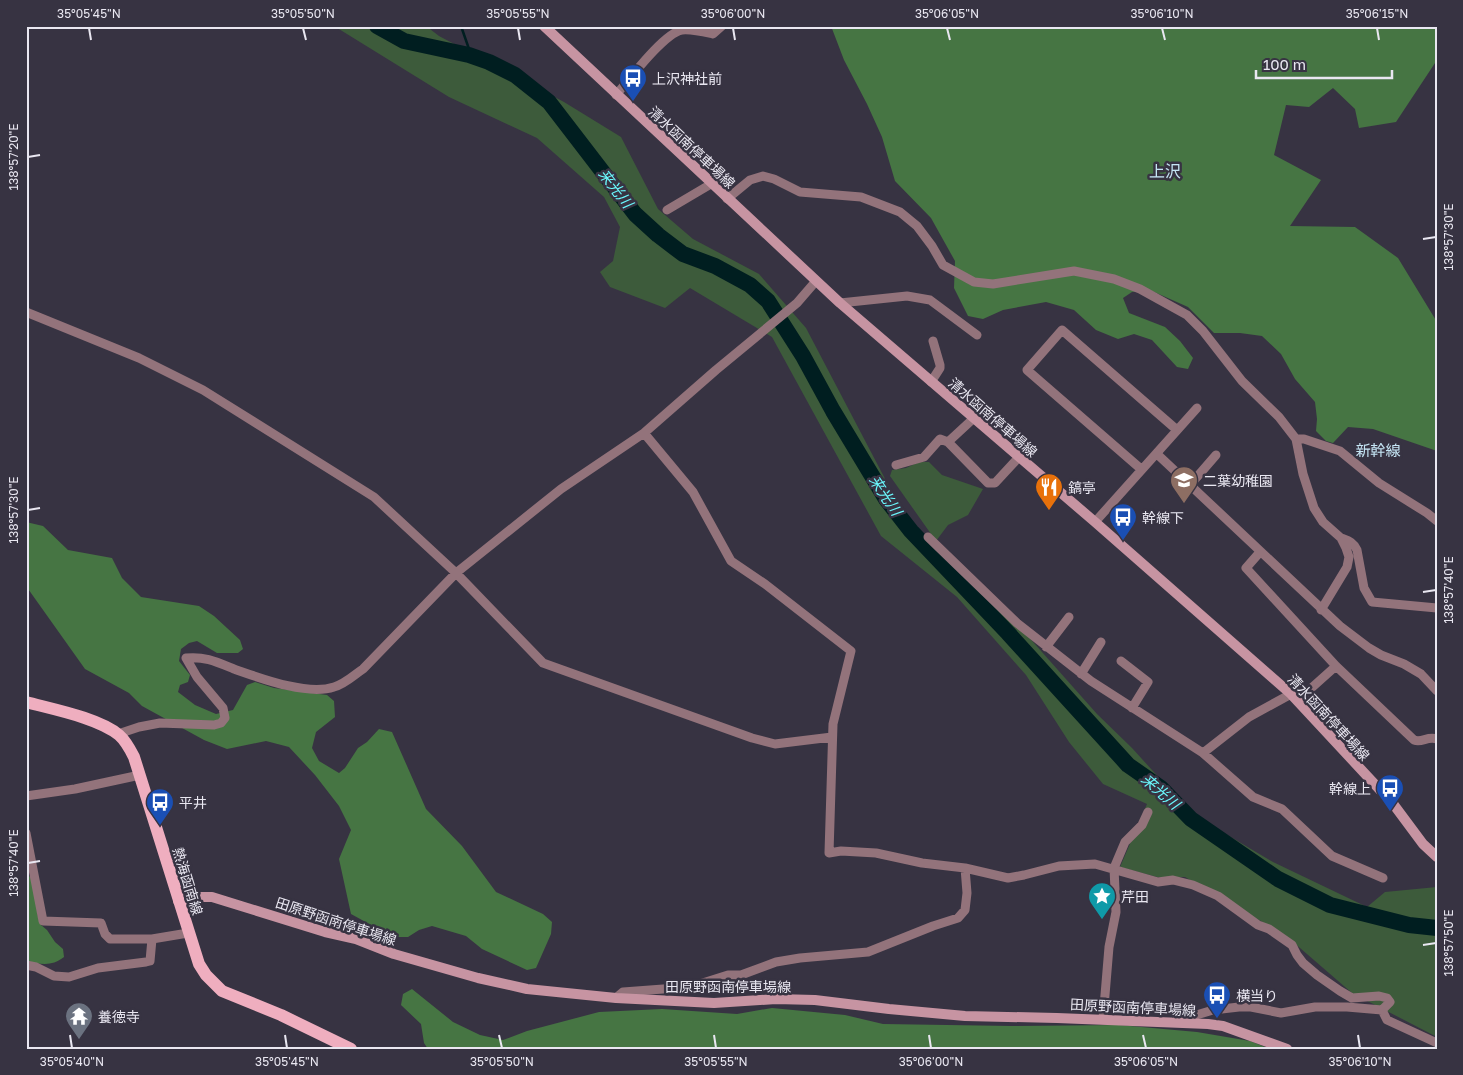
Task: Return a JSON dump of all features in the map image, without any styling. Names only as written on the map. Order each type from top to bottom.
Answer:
[{"type":"main road","name":"清水函南停車場線","points":[[544,26],[840,303],[1019,456],[1294,697],[1394,805],[1423,844],[1437,857]]},
{"type":"main road","name":"熱海函南線","points":[[26,702],[96,722],[108,727],[127,743],[140,775],[188,933],[199,964],[206,975],[222,991],[281,1015],[351,1049]]},
{"type":"main road","name":"田原野函南停車場線","points":[[178,901],[212,897],[326,932],[356,939],[394,954],[478,978],[527,988],[616,998],[714,1003],[776,999],[815,1000],[965,1016],[1103,1019],[1222,1026],[1288,1049]]},
{"type":"street","points":[[616,94],[658,47],[674,33],[684,30],[713,34],[722,26]]},
{"type":"street","points":[[727,199],[750,180],[763,176],[774,179],[800,192],[860,197],[900,212],[917,226],[943,265],[974,282],[993,284],[1074,271],[1114,279],[1140,289],[1187,315],[1203,331],[1242,381],[1279,417],[1296,439],[1303,474],[1314,508],[1323,522],[1341,538],[1355,545],[1364,588],[1372,602],[1437,608]]},
{"type":"street","points":[[667,210],[711,184]]},
{"type":"street","points":[[118,734],[160,723],[214,725],[221,723],[225,718],[223,708],[197,677],[186,658],[202,657],[243,672],[295,687],[317,690],[335,687],[346,682],[363,669],[456,573],[562,489],[644,432],[797,303],[816,281]]},
{"type":"street","points":[[840,303],[907,296],[930,300],[976,335]]},
{"type":"street","points":[[26,312],[139,358],[203,390],[374,497],[456,573],[543,663],[752,738],[775,744],[832,738]]},
{"type":"street","points":[[1141,469],[1026,370],[1062,330],[1177,430]]},
{"type":"street","points":[[932,382],[940,368],[933,341]]},
{"type":"street","points":[[1095,522],[1196,408]]},
{"type":"street","points":[[948,442],[974,418]]},
{"type":"street","points":[[644,432],[693,492],[731,561],[765,584],[851,651],[833,724],[829,853],[841,851],[876,853],[922,863],[965,868],[1008,878],[1059,866],[1095,864],[1158,882],[1173,880],[1218,896],[1258,925],[1269,929],[1292,945],[1303,963],[1317,975],[1352,998],[1378,996],[1387,998],[1390,1002],[1382,1010],[1315,1007],[1281,1013],[1251,1007],[1239,1007],[1213,1010],[1172,1022]]},
{"type":"street","points":[[896,465],[924,457],[940,439],[948,442],[988,482],[995,483],[1019,456]]},
{"type":"street","points":[[1296,439],[1304,439],[1340,451],[1379,483],[1437,521]]},
{"type":"street","points":[[1157,454],[1321,610],[1369,648],[1421,674],[1437,691]]},
{"type":"street","points":[[1190,485],[1216,455]]},
{"type":"street","points":[[928,537],[1017,623],[1081,674],[1203,753],[1253,797],[1282,809],[1332,856],[1382,878]]},
{"type":"street","points":[[1321,610],[1347,567],[1349,557],[1341,538]]},
{"type":"street","points":[[1260,552],[1246,568],[1336,666],[1414,740],[1418,742],[1427,738],[1437,740]]},
{"type":"street","points":[[1046,647],[1069,617]]},
{"type":"street","points":[[1081,674],[1101,642]]},
{"type":"street","points":[[1121,661],[1148,682],[1132,708]]},
{"type":"street","points":[[1203,753],[1249,717],[1294,697],[1336,666]]},
{"type":"street","points":[[26,796],[75,789],[140,775]]},
{"type":"street","points":[[1103,1019],[1109,947],[1116,912],[1114,868],[1125,842],[1142,825],[1148,812]]},
{"type":"street","points":[[26,833],[44,921],[101,923],[105,934],[110,939],[152,939],[188,933]]},
{"type":"street","points":[[616,998],[623,992],[690,987],[728,975],[741,975],[776,962],[868,952],[933,926],[950,922],[958,918],[965,910],[968,893],[965,868]]},
{"type":"street","points":[[26,965],[36,967],[54,976],[69,977],[98,968],[146,962],[150,961],[152,939]]},
{"type":"street","points":[[1382,1010],[1387,1020],[1437,1043]]},
{"type":"green space","points":[[334,26],[426,26],[439,36],[564,102],[621,137],[658,209],[693,239],[759,274],[806,328],[904,515],[953,566],[1011,617],[1097,714],[1132,748],[1192,814],[1273,862],[1367,907],[1385,892],[1437,887],[1437,1037],[1352,993],[1285,935],[1185,877],[1157,877],[1120,867],[1147,804],[1103,784],[1069,742],[1026,675],[957,597],[881,536],[772,337],[690,288],[665,308],[610,287],[600,272],[613,261],[620,227],[604,197],[537,138],[449,97]]},
{"type":"green space","points":[[831,26],[1437,26],[1437,63],[1435,63],[1396,122],[1359,128],[1355,109],[1333,88],[1309,107],[1286,105],[1274,155],[1321,180],[1290,226],[1355,227],[1398,258],[1437,322],[1437,451],[1373,429],[1348,427],[1333,443],[1326,441],[1316,431],[1315,402],[1295,379],[1281,354],[1262,336],[1240,333],[1214,333],[1188,307],[1152,291],[1132,292],[1123,298],[1129,313],[1165,327],[1180,341],[1193,358],[1188,369],[1177,367],[1152,340],[1134,334],[1118,339],[1096,330],[1074,310],[1046,302],[1003,310],[983,319],[968,316],[954,288],[955,261],[931,218],[895,181],[882,137],[844,60]]},
{"type":"green space","points":[[919,462],[929,462],[942,475],[983,489],[968,515],[948,525],[936,541],[890,476],[892,470],[906,468]]},
{"type":"green space","points":[[26,522],[43,526],[68,550],[112,558],[122,578],[141,597],[199,606],[214,616],[240,640],[243,649],[238,653],[217,653],[197,641],[189,643],[181,649],[179,661],[190,675],[188,682],[180,685],[178,692],[195,705],[216,714],[233,710],[247,685],[255,682],[274,688],[327,695],[334,701],[335,717],[316,732],[312,748],[319,761],[339,773],[345,768],[358,748],[367,742],[379,729],[392,732],[426,809],[462,846],[496,892],[543,914],[552,922],[551,934],[536,968],[527,970],[482,949],[466,936],[432,926],[419,930],[408,937],[393,937],[351,914],[339,859],[351,830],[339,806],[315,775],[289,747],[266,741],[227,749],[204,740],[142,706],[129,693],[85,669],[26,586]]},
{"type":"green space","points":[[26,848],[29,876],[33,880],[38,917],[41,925],[63,949],[64,957],[55,962],[41,964],[26,961]]},
{"type":"green space","points":[[412,989],[453,1022],[480,1035],[503,1040],[527,1031],[599,1012],[662,1009],[737,1014],[772,1008],[845,1015],[883,1024],[1119,1025],[1197,1032],[1250,1041],[1270,1049],[428,1049],[424,1043],[421,1024],[401,1005],[403,994]]},
{"type":"waterway","name":"来光川","points":[[377,26],[404,41],[469,55],[489,62],[515,75],[549,102],[635,214],[658,235],[683,254],[715,266],[750,285],[768,301],[803,356],[833,411],[886,499],[911,531],[1008,633],[1128,765],[1161,788],[1191,819],[1278,879],[1330,905],[1409,925],[1437,928]]},
{"type":"waterway","points":[[461,26],[469,49],[469,55]]},
{"type":"place","name":"上沢神社前","points":[[633,102]]},
{"type":"place","name":"二葉幼稚園","points":[[1184,504]]},
{"type":"place","name":"鎬亭","points":[[1049,511]]},
{"type":"place","name":"幹線下","points":[[1123,541]]},
{"type":"place","name":"幹線上","points":[[1390,812]]},
{"type":"place","name":"平井","points":[[160,826]]},
{"type":"place","name":"芹田","points":[[1102,920]]},
{"type":"place","name":"横当り","points":[[1217,1019]]},
{"type":"place","name":"養徳寺","points":[[79,1040]]},
{"type":"district","name":"上沢","points":[[1165,171]]},
{"type":"district","name":"新幹線","points":[[1378,450]]}]
